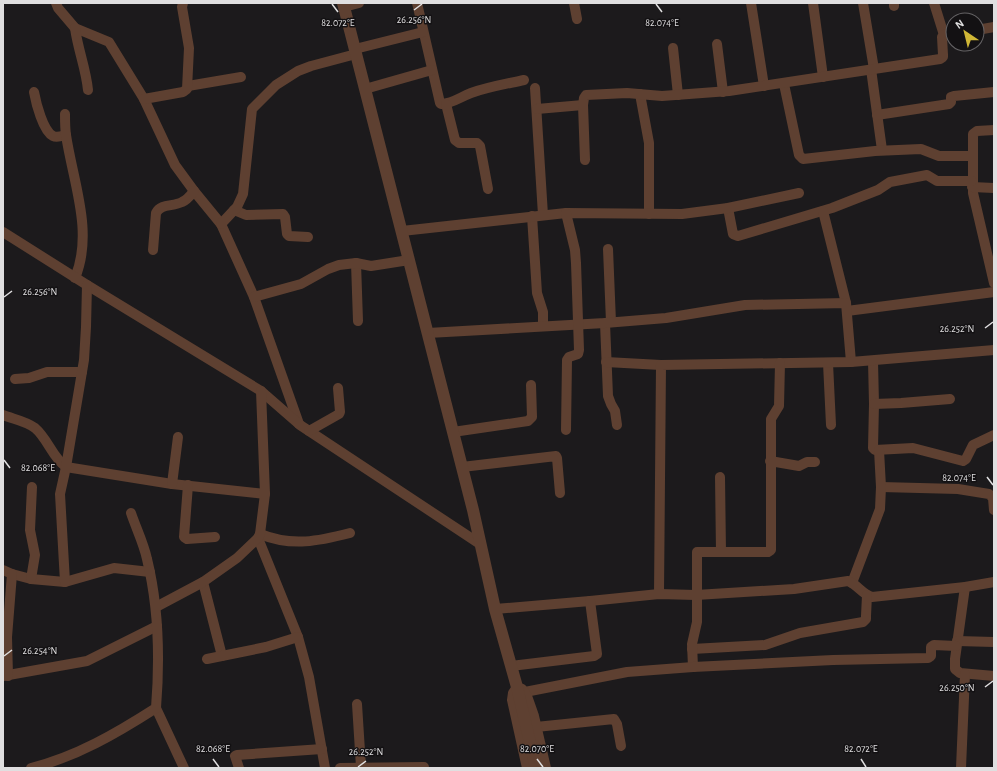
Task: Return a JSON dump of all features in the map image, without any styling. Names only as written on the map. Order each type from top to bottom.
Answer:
[{"type":"street","points":[[56,3],[58,8],[75,28],[109,42],[144,100],[175,165],[221,224],[254,297],[300,425]]},
{"type":"street","points":[[144,100],[183,92],[186,91],[188,86],[189,41],[182,3]]},
{"type":"street","points":[[359,3],[344,5],[473,510],[495,609],[520,692],[536,727],[546,768]]},
{"type":"street","points":[[417,3],[438,101],[441,104],[453,102],[465,95],[482,90],[524,80]]},
{"type":"street","points":[[574,3],[577,20]]},
{"type":"street","points":[[751,3],[764,86]]},
{"type":"street","points":[[813,3],[823,77]]},
{"type":"street","points":[[863,3],[873,69],[882,150]]},
{"type":"street","points":[[934,3],[945,27]]},
{"type":"street","points":[[75,28],[78,49],[87,77],[88,90]]},
{"type":"street","points":[[221,224],[237,207],[243,194],[252,110],[276,85],[298,71],[311,66],[356,51],[423,32]]},
{"type":"street","points":[[585,160],[583,105],[586,95],[618,93],[656,96],[723,92],[784,84],[940,59],[944,55],[942,37],[945,36]]},
{"type":"street","points":[[717,44],[723,92]]},
{"type":"street","points":[[674,48],[678,95]]},
{"type":"street","points":[[365,89],[432,70]]},
{"type":"street","points":[[188,86],[241,77]]},
{"type":"street","points":[[784,84],[800,158],[807,159],[882,150],[921,149],[939,156],[972,156]]},
{"type":"street","points":[[535,88],[543,215]]},
{"type":"street","points":[[34,92],[40,116],[51,134],[56,137],[66,135]]},
{"type":"street","points":[[877,115],[949,104],[952,102],[951,97],[954,96],[994,92]]},
{"type":"street","points":[[640,94],[649,143],[649,214]]},
{"type":"street","points":[[446,104],[455,140],[459,143],[477,143],[480,146],[488,189]]},
{"type":"street","points":[[536,110],[583,105]]},
{"type":"street","points":[[65,114],[66,135],[82,225],[81,261],[75,278]]},
{"type":"street","points":[[994,130],[974,132],[972,156],[972,184],[994,283]]},
{"type":"street","points":[[728,208],[732,231],[736,236],[823,211],[878,190],[890,182],[923,175],[930,176],[937,181],[972,184],[994,188]]},
{"type":"street","points":[[152,250],[156,213],[158,210],[164,206],[183,202],[194,191]]},
{"type":"street","points":[[402,231],[566,213],[682,214],[728,208],[799,193]]},
{"type":"street","points":[[234,210],[246,215],[283,214],[287,234],[289,236],[308,236]]},
{"type":"street","points":[[823,211],[847,307],[851,362]]},
{"type":"street","points":[[566,213],[575,250],[579,352],[576,355],[567,358],[566,430]]},
{"type":"street","points":[[532,216],[537,293],[542,308],[543,326]]},
{"type":"street","points":[[3,232],[75,278],[261,391],[300,425],[480,544]]},
{"type":"street","points":[[608,250],[608,322],[606,362],[608,396],[615,411],[617,425]]},
{"type":"street","points":[[254,297],[301,284],[334,267],[356,262],[371,266],[409,260]]},
{"type":"street","points":[[356,262],[358,321]]},
{"type":"street","points":[[65,582],[60,494],[82,372],[86,327],[87,285]]},
{"type":"street","points":[[428,333],[666,318],[745,304],[847,307],[994,292]]},
{"type":"street","points":[[606,362],[661,365],[828,363],[872,361],[994,350]]},
{"type":"street","points":[[872,361],[874,404],[873,448],[875,450],[913,448],[963,461],[966,459],[973,445],[994,435]]},
{"type":"street","points":[[693,667],[692,648],[697,622],[696,554],[699,552],[768,552],[771,550],[771,419],[779,406],[780,363]]},
{"type":"street","points":[[828,363],[831,425]]},
{"type":"street","points":[[659,594],[661,365]]},
{"type":"street","points":[[15,379],[29,378],[47,372],[82,372]]},
{"type":"street","points":[[453,432],[528,421],[532,417],[531,385]]},
{"type":"street","points":[[309,431],[339,414],[338,388]]},
{"type":"street","points":[[261,391],[265,494],[259,536],[298,637],[309,677],[325,768]]},
{"type":"street","points":[[874,404],[901,404],[950,399]]},
{"type":"street","points":[[3,415],[34,427],[41,434],[59,462],[66,467],[172,484],[265,494]]},
{"type":"street","points":[[172,484],[178,437]]},
{"type":"street","points":[[852,582],[880,509],[881,487],[879,450]]},
{"type":"street","points":[[462,467],[556,456],[560,493]]},
{"type":"street","points":[[770,461],[799,466],[807,462],[815,462]]},
{"type":"street","points":[[720,477],[721,552]]},
{"type":"street","points":[[188,485],[184,537],[187,539],[215,537]]},
{"type":"street","points":[[31,579],[35,554],[30,530],[32,487]]},
{"type":"street","points":[[881,487],[958,489],[989,494],[992,498],[994,510]]},
{"type":"street","points":[[131,513],[147,558],[156,607],[159,676],[156,708],[184,768]]},
{"type":"street","points":[[259,536],[282,540],[310,542],[350,533]]},
{"type":"street","points":[[156,607],[203,582],[237,558],[259,536]]},
{"type":"street","points":[[150,572],[114,568],[65,582],[31,579],[8,572],[5,676],[87,661],[157,626]]},
{"type":"street","points":[[495,609],[659,594],[696,595],[794,588],[848,581],[852,582],[867,595],[876,596],[965,587],[994,582]]},
{"type":"street","points":[[203,582],[222,656]]},
{"type":"street","points":[[965,587],[954,665],[955,669],[957,672],[965,674],[994,676]]},
{"type":"street","points":[[692,648],[765,644],[800,633],[863,622],[866,619],[867,595]]},
{"type":"street","points":[[511,666],[594,656],[597,654],[590,601]]},
{"type":"street","points":[[207,659],[266,647],[298,637]]},
{"type":"street","points":[[527,768],[512,700],[513,693],[627,672],[833,660],[928,658],[931,656],[932,645],[994,642]]},
{"type":"street","points":[[961,768],[965,674]]},
{"type":"street","points":[[520,692],[536,768]]},
{"type":"street","points":[[357,704],[361,767]]},
{"type":"street","points":[[31,768],[52,763],[110,737],[156,708]]},
{"type":"street","points":[[536,727],[614,719],[617,724],[621,746]]},
{"type":"street","points":[[239,768],[235,758],[237,755],[322,749]]},
{"type":"street","points":[[340,768],[424,767]]}]
